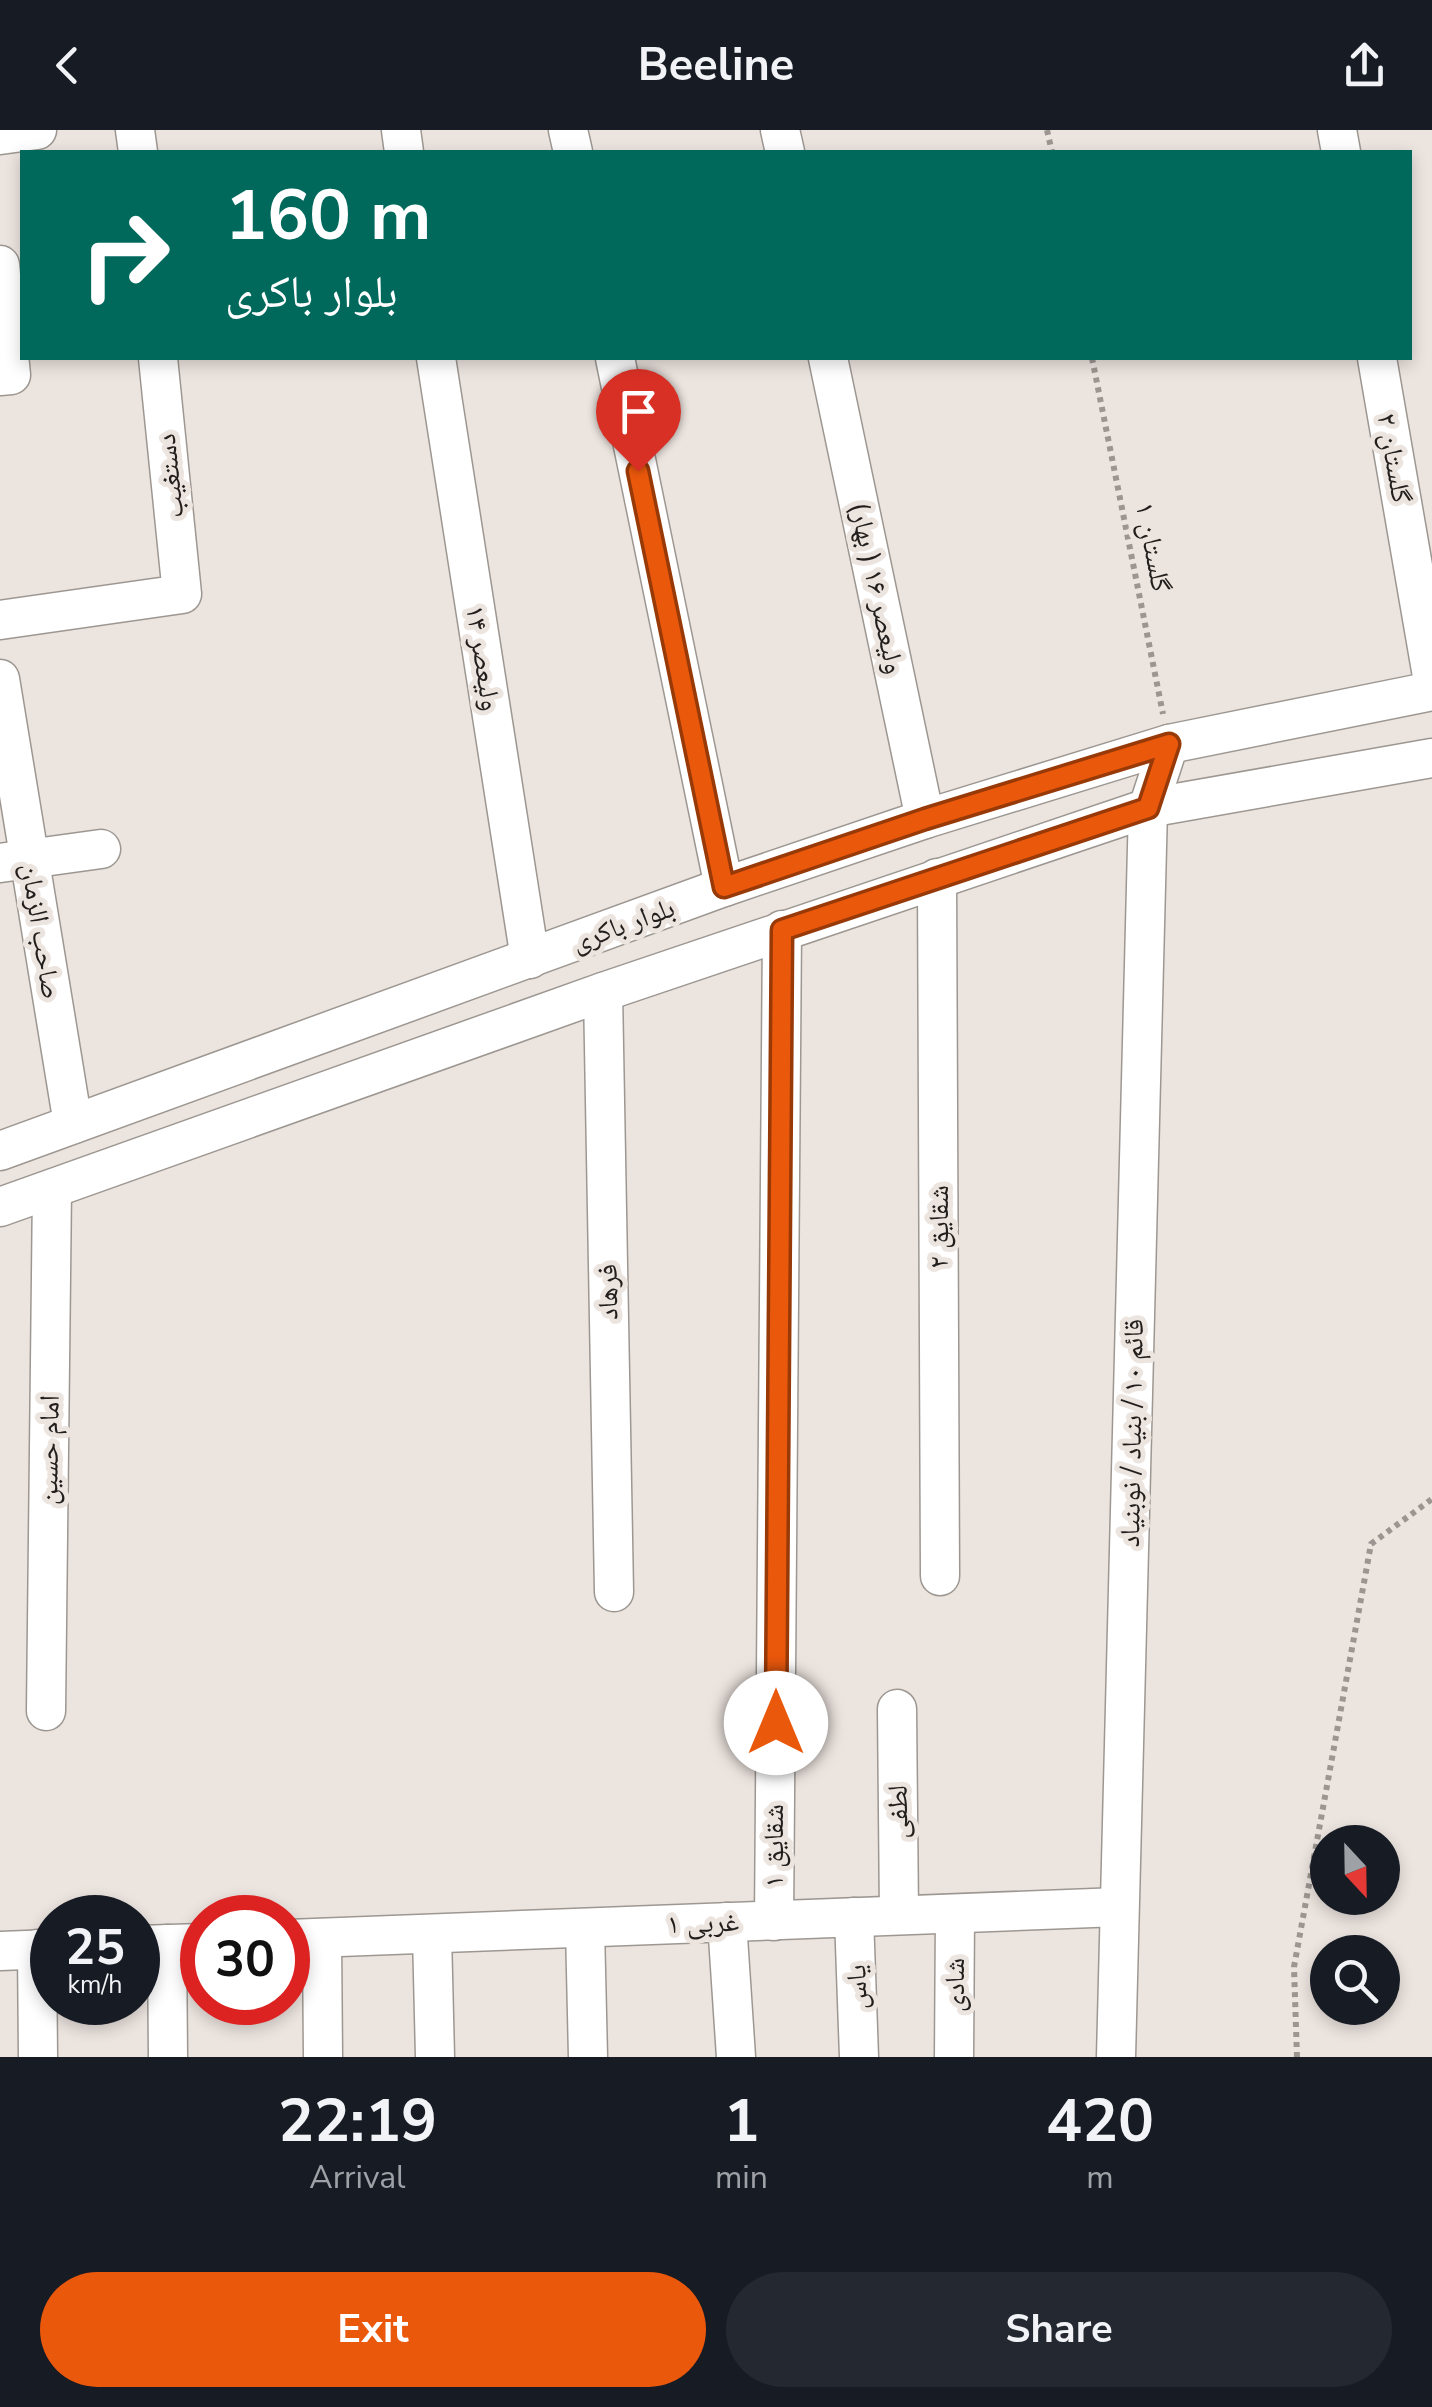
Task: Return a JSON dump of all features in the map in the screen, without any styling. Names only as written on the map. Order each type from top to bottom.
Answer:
[{"type":"street","points":[[0,135],[37,130]]},
{"type":"street","points":[[0,265],[6,376]]},
{"type":"street","name":"دستغیب","points":[[0,620],[182,594],[158,360]]},
{"type":"street","name":"ولیعصر ۱۴","points":[[436,360],[530,959]]},
{"type":"street","points":[[615,360],[724,887]]},
{"type":"street","name":"ولیعصر ۱۶ ( بهار)","points":[[828,360],[925,819]]},
{"type":"street","name":"گلستان ۲","points":[[1377,360],[1432,676]]},
{"type":"street","name":"صاحب الزمان","points":[[0,679],[15,861],[73,1124]]},
{"type":"street","name":"بلوار باکری","points":[[0,1151],[724,887],[925,819],[1169,744],[1432,691]]},
{"type":"street","name":"قائم ۱۰ / بنیاد / نوبنیاد","points":[[1116,2057],[1148,808],[1169,744]]},
{"type":"street","name":"بلوار باکری","points":[[0,1207],[603,992],[1148,808],[1432,758]]},
{"type":"street","points":[[15,861],[101,849]]},
{"type":"street","name":"شقایق ۲","points":[[937,878],[940,1576]]},
{"type":"street","name":"شقایق ۱","points":[[774,1921],[782,930]]},
{"type":"street","name":"فرهاد","points":[[603,992],[614,1592]]},
{"type":"street","name":"امام حسین","points":[[46,1711],[52,1189]]},
{"type":"street","name":"لطفی","points":[[897,1709],[899,1916]]},
{"type":"street","name":"۱ غربی","points":[[310,1939],[1119,1907]]},
{"type":"street","name":"شادی","points":[[954,2057],[955,1914]]},
{"type":"street","name":"یاس","points":[[854,1917],[859,2057]]},
{"type":"street","points":[[727,1922],[736,2057]]},
{"type":"street","points":[[585,1928],[588,2057]]},
{"type":"street","points":[[432,1934],[434,2057]]},
{"type":"street","points":[[168,2057],[169,1944]]},
{"type":"street","points":[[310,1972],[323,2057]]},
{"type":"street","points":[[36,2025],[38,2057]]},
{"type":"path","name":"گلستان ۱","points":[[1092,360],[1169,744]]},
{"type":"path","points":[[1296,2057],[1294,1966],[1371,1544],[1432,1499]]},
{"type":"route","points":[[638,471],[724,887],[925,819],[1169,744],[1148,808],[782,930],[776,1723]]}]
